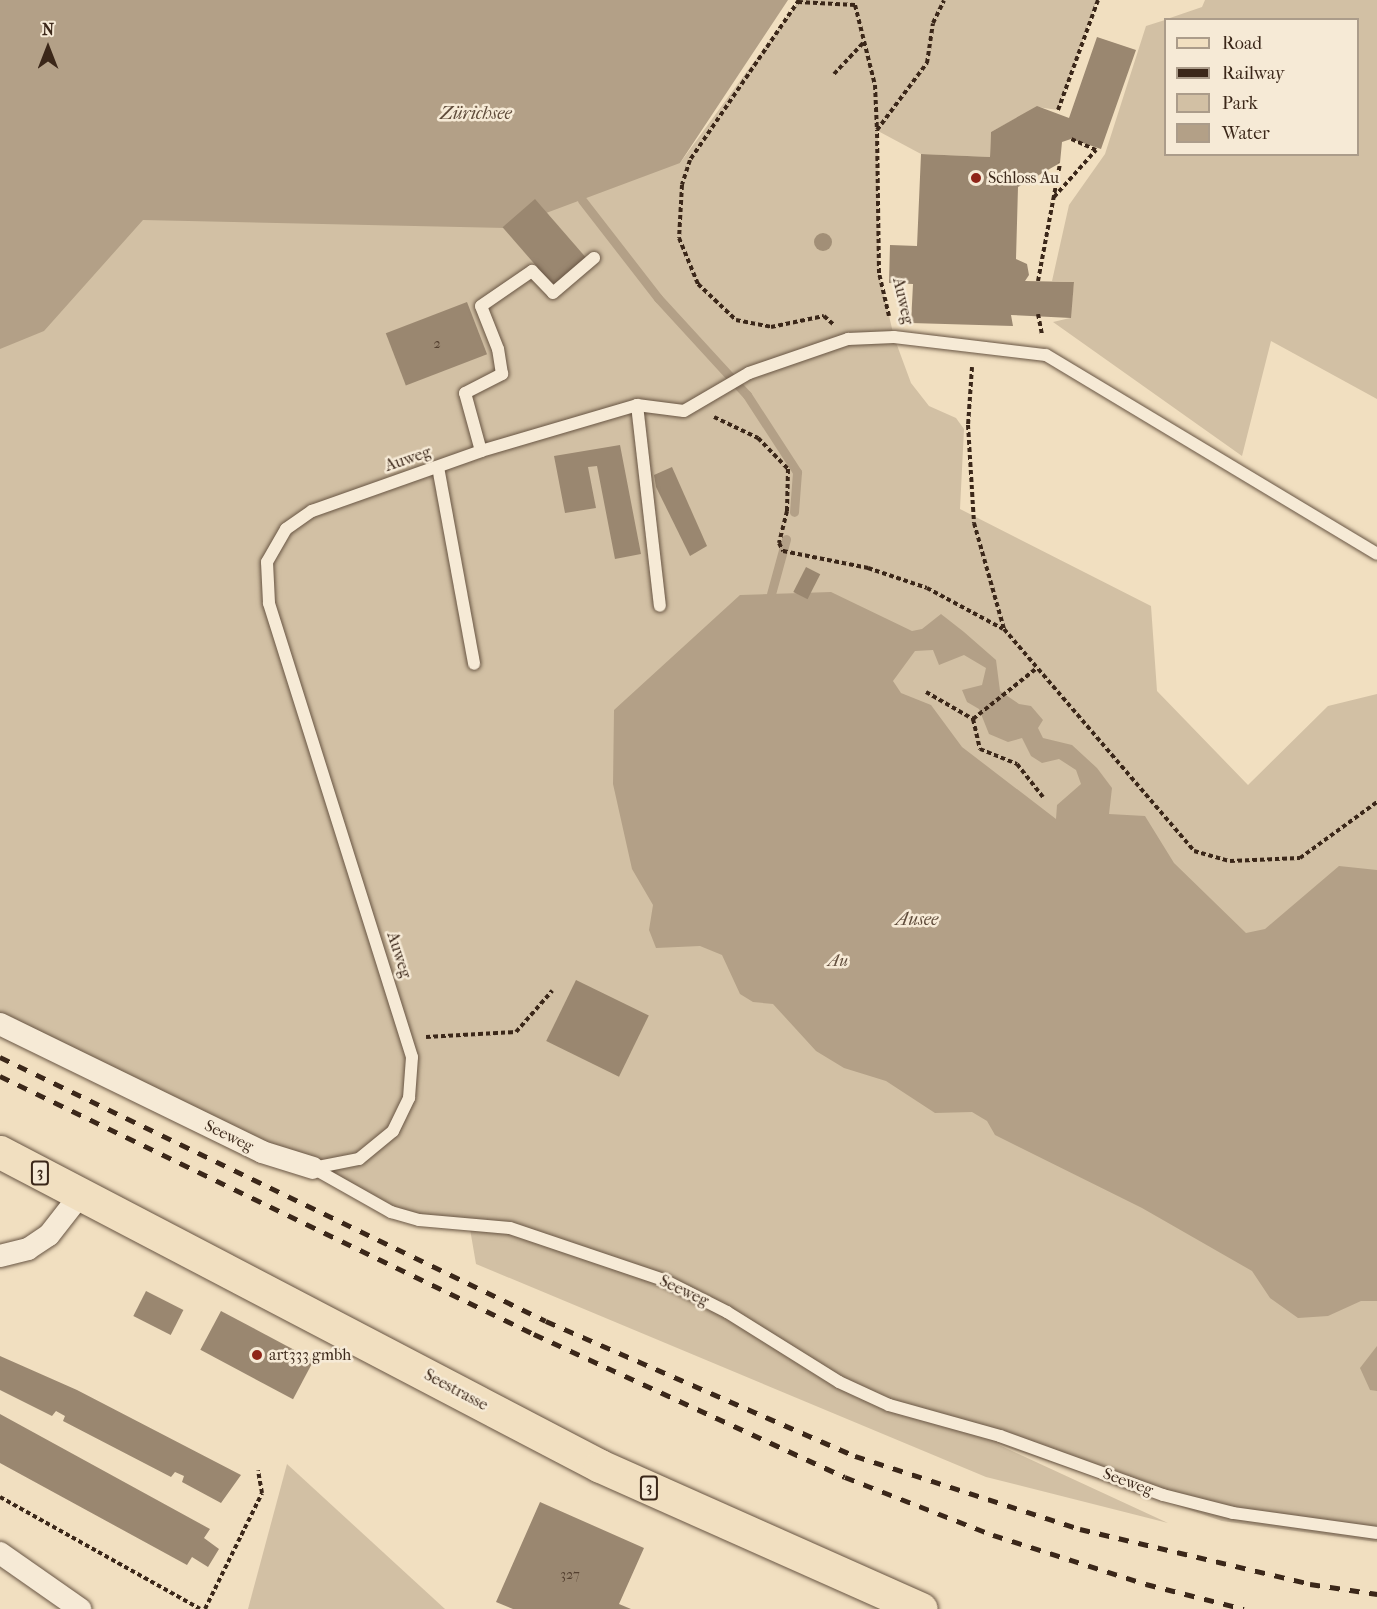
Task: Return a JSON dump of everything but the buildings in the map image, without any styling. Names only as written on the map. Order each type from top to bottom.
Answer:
[{"type":"main road","name":"Seestrasse","points":[[0,1152],[600,1466],[921,1609]]},
{"type":"street","name":"Seeweg","points":[[0,1024],[262,1152],[313,1168]]},
{"type":"street","points":[[0,1256],[28,1249],[49,1235],[81,1194]]},
{"type":"street","points":[[0,1553],[80,1609]]},
{"type":"lane","points":[[481,451],[465,393],[502,374],[498,349],[480,306],[532,271],[553,293],[594,258]]},
{"type":"lane","name":"Auweg","points":[[313,1168],[359,1159],[393,1131],[403,1115],[412,1080],[408,1039],[272,614],[267,562],[286,530],[312,511],[481,451],[637,405],[684,411],[749,373],[848,339],[894,337]]},
{"type":"lane","points":[[894,337],[973,344],[1046,355],[1377,554]]},
{"type":"lane","points":[[637,405],[660,606]]},
{"type":"lane","points":[[438,466],[474,664]]},
{"type":"lane","name":"Seeweg","points":[[313,1168],[392,1212],[419,1220],[510,1228],[664,1280],[727,1311],[839,1382],[889,1405],[1000,1436],[1163,1495],[1233,1513],[1377,1533]]},
{"type":"path","points":[[878,130],[927,63],[933,22],[944,0]]},
{"type":"path","points":[[1058,110],[1097,7],[1096,0]]},
{"type":"path","points":[[798,1],[690,160],[682,186],[680,238],[698,284],[736,320],[771,327],[824,316],[848,339]]},
{"type":"path","name":"Auweg","points":[[798,1],[855,5],[874,85],[878,130],[879,273],[894,337]]},
{"type":"path","points":[[834,74],[864,42]]},
{"type":"path","points":[[1054,198],[1096,150],[1071,139]]},
{"type":"path","points":[[1038,281],[1060,163]]},
{"type":"path","points":[[973,344],[968,425],[974,523],[1004,629]]},
{"type":"path","points":[[684,411],[725,419],[750,433],[788,470],[788,511],[779,543],[783,551],[868,568],[927,588],[1004,629],[1194,851],[1230,861],[1300,858],[1377,802]]},
{"type":"path","points":[[972,719],[1037,668]]},
{"type":"path","points":[[926,692],[972,719],[980,750],[1017,764],[1043,797]]},
{"type":"path","points":[[408,1039],[516,1032],[552,991]]},
{"type":"path","points":[[205,1609],[262,1493],[258,1470]]},
{"type":"path","points":[[0,1497],[200,1609]]},
{"type":"green space","name":"Au","points":[[799,0],[1097,0],[1058,110],[1037,107],[991,132],[990,157],[921,154],[878,131],[879,273],[894,337],[911,383],[929,406],[956,418],[964,429],[960,509],[1151,606],[1157,691],[1248,785],[1328,706],[1377,694],[1377,1542],[1222,1521],[995,1443],[1168,1523],[986,1477],[476,1264],[470,1229],[419,1220],[0,1024],[0,177],[680,163]]},
{"type":"green space","points":[[1205,0],[1377,0],[1377,399],[1271,341],[1242,456],[1053,322],[1070,318],[1074,282],[1052,281],[1069,205],[1105,154],[1146,26],[1164,20],[1164,156],[1359,156],[1359,18],[1170,18],[1202,7]]},
{"type":"green space","points":[[287,1464],[445,1609],[248,1609]]},
{"type":"water","name":"Zürichsee","points":[[0,0],[788,0],[680,163],[506,228],[143,220],[44,331],[0,349]]},
{"type":"water","name":"Ausee","points":[[831,592],[912,631],[922,629],[941,614],[996,660],[1000,691],[1019,704],[1031,706],[1043,720],[1038,728],[1043,738],[1072,745],[1097,768],[1112,788],[1109,814],[1145,816],[1174,863],[1246,933],[1265,929],[1339,866],[1377,870],[1377,1301],[1361,1301],[1328,1316],[1298,1318],[1270,1298],[1252,1271],[1142,1208],[995,1135],[987,1121],[972,1112],[935,1113],[886,1081],[844,1068],[816,1051],[773,1004],[753,1002],[740,994],[722,955],[700,946],[656,948],[649,930],[653,905],[632,869],[613,784],[614,710],[740,595]],"holes":[[[933,650],[939,665],[964,655],[986,668],[982,685],[962,690],[967,702],[979,709],[989,734],[1008,742],[1022,738],[1031,756],[1042,763],[1059,759],[1076,770],[1081,784],[1057,805],[1056,819],[962,747],[931,705],[901,693],[893,681],[915,651]]]},
{"type":"water","points":[[1377,1346],[1377,1391],[1370,1390],[1360,1368]]},
{"type":"waterway","points":[[582,200],[658,298],[747,395],[797,472],[794,512]]},
{"type":"waterway","points":[[771,594],[786,539]]},
{"type":"railway","points":[[0,1057],[546,1321],[855,1456],[1080,1529],[1310,1584],[1377,1594]]},
{"type":"railway","points":[[0,1076],[534,1334],[845,1477],[993,1535],[1146,1584],[1244,1609]]},
{"type":"place","name":"Schloss Au","points":[[976,178]]},
{"type":"place","name":"art333 gmbh","points":[[257,1355]]}]
